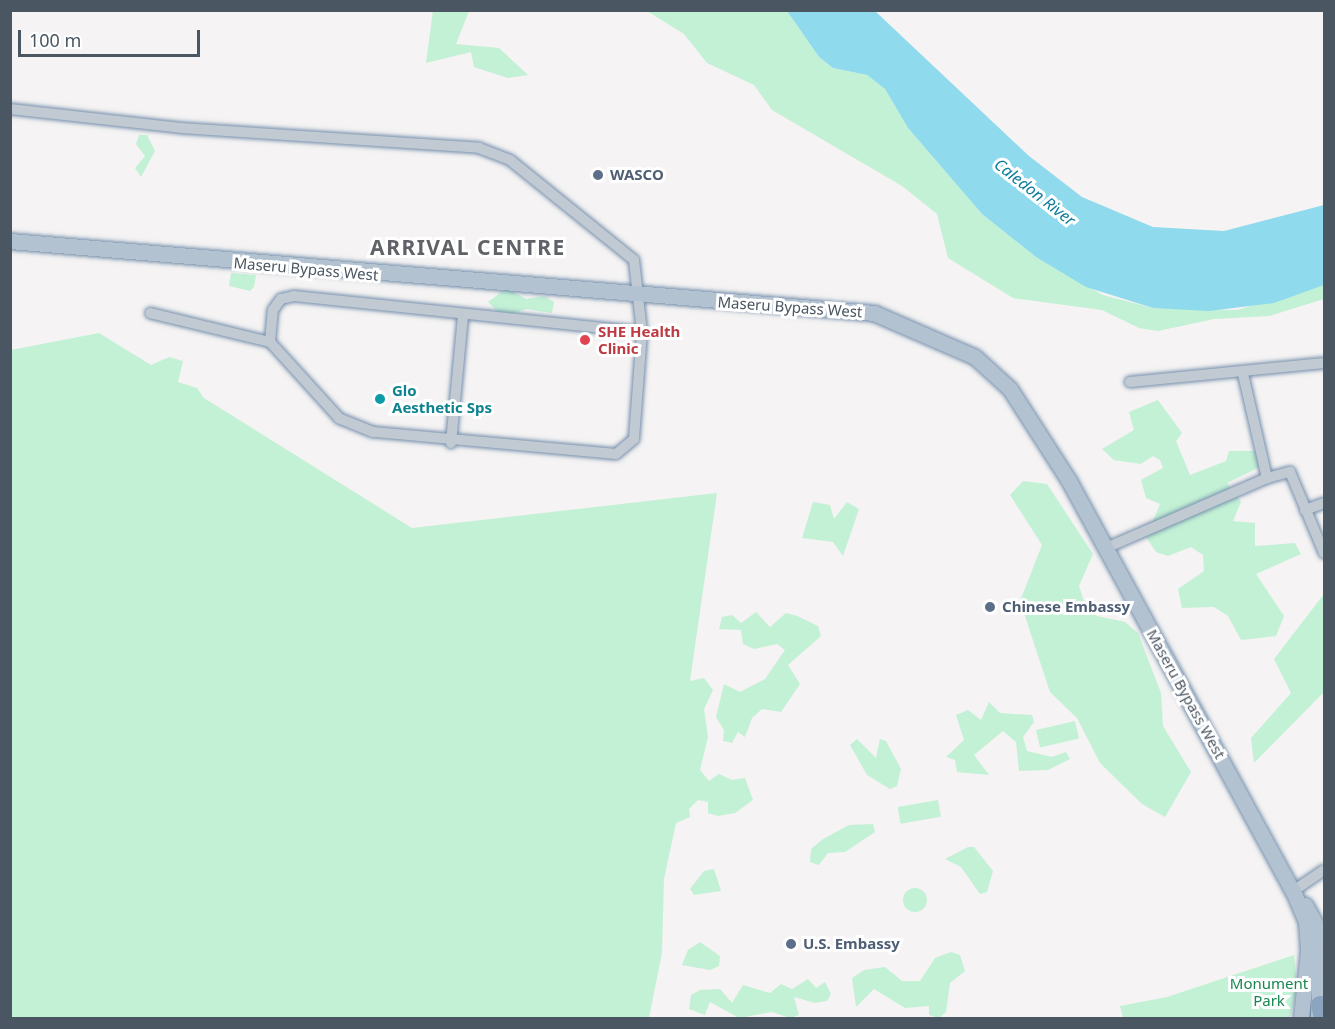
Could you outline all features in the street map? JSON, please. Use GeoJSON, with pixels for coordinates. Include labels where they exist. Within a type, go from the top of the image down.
{"type":"FeatureCollection","features":[{"type":"Feature","properties":{"kind":"main road","name":"Maseru Bypass West"},"geometry":{"type":"LineString","coordinates":[[10,241],[640,297],[874,313],[945,341],[975,357],[1010,389],[1106,548],[1293,891],[1306,921],[1308,951],[1301,1018]]}},
{"type":"Feature","properties":{"kind":"main road","name":"Maseru Bypass West"},"geometry":{"type":"LineString","coordinates":[[1293,891],[1315,918],[1324,961],[1320,1014]]}},
{"type":"Feature","properties":{"kind":"street"},"geometry":{"type":"LineString","coordinates":[[10,109],[181,128],[479,148],[510,160],[634,260],[640,297],[642,332],[634,439],[626,451],[451,442],[373,432],[339,417],[270,342],[150,313]]}},
{"type":"Feature","properties":{"kind":"street"},"geometry":{"type":"LineString","coordinates":[[270,342],[273,310],[281,299],[294,296],[642,332]]}},
{"type":"Feature","properties":{"kind":"street"},"geometry":{"type":"LineString","coordinates":[[451,442],[463,315]]}},
{"type":"Feature","properties":{"kind":"street"},"geometry":{"type":"LineString","coordinates":[[1130,382],[1243,374],[1324,363]]}},
{"type":"Feature","properties":{"kind":"street"},"geometry":{"type":"LineString","coordinates":[[1243,374],[1267,478]]}},
{"type":"Feature","properties":{"kind":"street"},"geometry":{"type":"LineString","coordinates":[[1106,548],[1267,478],[1290,472],[1324,553]]}},
{"type":"Feature","properties":{"kind":"street"},"geometry":{"type":"LineString","coordinates":[[1305,510],[1324,503]]}},
{"type":"Feature","properties":{"kind":"street"},"geometry":{"type":"LineString","coordinates":[[1293,891],[1324,870]]}},
{"type":"Feature","properties":{"kind":"green space"},"geometry":{"type":"Polygon","coordinates":[[[433,10],[469,11],[456,44],[499,48],[528,75],[508,78],[474,67],[471,52],[426,63],[433,10]]]}},
{"type":"Feature","properties":{"kind":"green space"},"geometry":{"type":"Polygon","coordinates":[[[647,11],[787,11],[819,57],[833,68],[867,75],[885,89],[908,128],[982,214],[1036,257],[1103,295],[1153,308],[1237,310],[1324,285],[1324,299],[1269,316],[1214,319],[1158,331],[1139,328],[1102,310],[1013,298],[948,258],[937,214],[902,186],[772,110],[754,85],[707,63],[684,34],[647,11]]]}},
{"type":"Feature","properties":{"kind":"green space"},"geometry":{"type":"Polygon","coordinates":[[[139,135],[147,135],[155,151],[141,177],[135,168],[145,156],[136,144],[139,135]]]}},
{"type":"Feature","properties":{"kind":"green space"},"geometry":{"type":"Polygon","coordinates":[[[231,273],[256,275],[254,287],[250,291],[229,286],[231,273]]]}},
{"type":"Feature","properties":{"kind":"green space"},"geometry":{"type":"Polygon","coordinates":[[[507,288],[526,299],[544,296],[554,302],[552,313],[526,309],[503,317],[488,302],[507,288]]]}},
{"type":"Feature","properties":{"kind":"green space"},"geometry":{"type":"Polygon","coordinates":[[[99,333],[151,365],[169,357],[183,361],[178,382],[197,388],[204,398],[412,528],[717,493],[690,681],[704,678],[713,690],[704,709],[708,737],[700,770],[709,781],[719,774],[732,780],[745,778],[753,800],[735,813],[718,816],[708,813],[708,802],[698,800],[689,809],[690,817],[676,823],[664,879],[662,953],[649,1018],[11,1018],[11,350],[99,333]]]}},
{"type":"Feature","properties":{"kind":"green space"},"geometry":{"type":"Polygon","coordinates":[[[1158,400],[1182,433],[1176,441],[1190,475],[1226,461],[1229,451],[1260,451],[1266,464],[1227,483],[1241,502],[1233,521],[1255,523],[1255,546],[1295,543],[1301,554],[1256,574],[1284,616],[1276,636],[1241,640],[1228,616],[1214,607],[1182,608],[1178,589],[1204,571],[1203,555],[1191,547],[1168,556],[1156,552],[1146,537],[1160,504],[1146,498],[1141,480],[1163,468],[1160,460],[1153,456],[1141,464],[1114,460],[1102,449],[1134,430],[1129,412],[1158,400]]]}},
{"type":"Feature","properties":{"kind":"green space"},"geometry":{"type":"Polygon","coordinates":[[[1023,481],[1047,484],[1093,554],[1079,586],[1085,604],[1097,616],[1125,622],[1138,633],[1161,693],[1163,726],[1191,772],[1165,817],[1142,804],[1100,763],[1077,718],[1050,692],[1020,601],[1042,545],[1010,495],[1023,481]]]}},
{"type":"Feature","properties":{"kind":"green space"},"geometry":{"type":"Polygon","coordinates":[[[813,502],[830,505],[834,519],[847,502],[859,509],[843,556],[833,542],[802,538],[813,502]]]}},
{"type":"Feature","properties":{"kind":"green space"},"geometry":{"type":"Polygon","coordinates":[[[1324,594],[1324,692],[1254,763],[1251,738],[1291,693],[1274,659],[1324,594]]]}},
{"type":"Feature","properties":{"kind":"green space"},"geometry":{"type":"Polygon","coordinates":[[[756,612],[770,627],[786,613],[797,616],[818,626],[821,636],[788,665],[800,684],[781,712],[762,709],[752,718],[745,737],[738,732],[732,743],[723,741],[724,730],[716,717],[724,684],[740,692],[765,679],[785,650],[777,644],[754,649],[743,644],[741,630],[719,629],[722,617],[732,615],[741,623],[756,612]]]}},
{"type":"Feature","properties":{"kind":"green space"},"geometry":{"type":"Polygon","coordinates":[[[989,702],[1000,713],[1032,715],[1034,722],[1023,737],[1027,751],[1052,757],[1066,752],[1070,759],[1048,770],[1019,771],[1016,742],[1003,731],[974,755],[989,775],[957,772],[955,760],[946,757],[964,740],[956,715],[968,710],[981,720],[989,702]]]}},
{"type":"Feature","properties":{"kind":"green space"},"geometry":{"type":"Polygon","coordinates":[[[1075,721],[1079,739],[1040,748],[1036,730],[1075,721]]]}},
{"type":"Feature","properties":{"kind":"green space"},"geometry":{"type":"Polygon","coordinates":[[[857,739],[876,758],[880,739],[886,741],[901,769],[897,786],[890,789],[867,775],[850,745],[857,739]]]}},
{"type":"Feature","properties":{"kind":"green space"},"geometry":{"type":"Polygon","coordinates":[[[938,800],[941,817],[901,824],[898,807],[938,800]]]}},
{"type":"Feature","properties":{"kind":"green space"},"geometry":{"type":"Polygon","coordinates":[[[873,824],[875,832],[845,852],[828,853],[819,865],[810,862],[811,849],[823,839],[849,825],[873,824]]]}},
{"type":"Feature","properties":{"kind":"green space"},"geometry":{"type":"Polygon","coordinates":[[[968,847],[974,847],[993,871],[987,892],[980,894],[961,867],[945,859],[968,847]]]}},
{"type":"Feature","properties":{"kind":"green space"},"geometry":{"type":"Polygon","coordinates":[[[714,869],[721,891],[694,895],[690,889],[704,871],[714,869]]]}},
{"type":"Feature","properties":{"kind":"green space"},"geometry":{"type":"Polygon","coordinates":[[[915,888],[920,889],[926,895],[926,905],[920,911],[915,912],[910,911],[904,905],[903,900],[904,895],[910,889],[915,888]]]}},
{"type":"Feature","properties":{"kind":"green space"},"geometry":{"type":"Polygon","coordinates":[[[700,942],[720,956],[719,966],[710,970],[682,965],[688,950],[700,942]]]}},
{"type":"Feature","properties":{"kind":"green space"},"geometry":{"type":"Polygon","coordinates":[[[951,952],[960,955],[965,971],[950,983],[946,1012],[939,1018],[929,1015],[929,1006],[905,1008],[874,989],[856,1007],[852,978],[864,970],[885,967],[902,981],[920,981],[935,958],[951,952]]]}},
{"type":"Feature","properties":{"kind":"green space","name":"Monument Park"},"geometry":{"type":"Polygon","coordinates":[[[1294,955],[1297,988],[1290,1018],[1123,1018],[1120,1006],[1167,997],[1294,955]]]}},
{"type":"Feature","properties":{"kind":"green space"},"geometry":{"type":"Polygon","coordinates":[[[808,979],[816,988],[825,982],[831,994],[827,1001],[815,1003],[794,997],[799,1015],[790,1018],[772,1012],[739,1018],[710,1002],[705,1015],[689,1009],[691,995],[700,990],[720,989],[732,1003],[743,985],[770,993],[781,984],[792,989],[808,979]]]}},
{"type":"Feature","properties":{"kind":"water","name":"Caledon River"},"geometry":{"type":"Polygon","coordinates":[[[787,11],[875,11],[1029,156],[1082,197],[1153,227],[1224,231],[1324,205],[1324,285],[1274,303],[1209,311],[1153,308],[1086,287],[1036,257],[982,214],[908,128],[885,89],[867,75],[833,68],[819,57],[787,11]]]}},
{"type":"Feature","properties":{"kind":"place","name":"WASCO"},"geometry":{"type":"Point","coordinates":[598,175]}},
{"type":"Feature","properties":{"kind":"place","name":"SHE Health Clinic"},"geometry":{"type":"Point","coordinates":[585,340]}},
{"type":"Feature","properties":{"kind":"place","name":"Glo Aesthetic Sps"},"geometry":{"type":"Point","coordinates":[380,399]}},
{"type":"Feature","properties":{"kind":"place","name":"Chinese Embassy"},"geometry":{"type":"Point","coordinates":[990,607]}},
{"type":"Feature","properties":{"kind":"place","name":"U.S. Embassy"},"geometry":{"type":"Point","coordinates":[791,944]}},
{"type":"Feature","properties":{"kind":"district","name":"ARRIVAL CENTRE"},"geometry":{"type":"Point","coordinates":[468,247]}}]}
